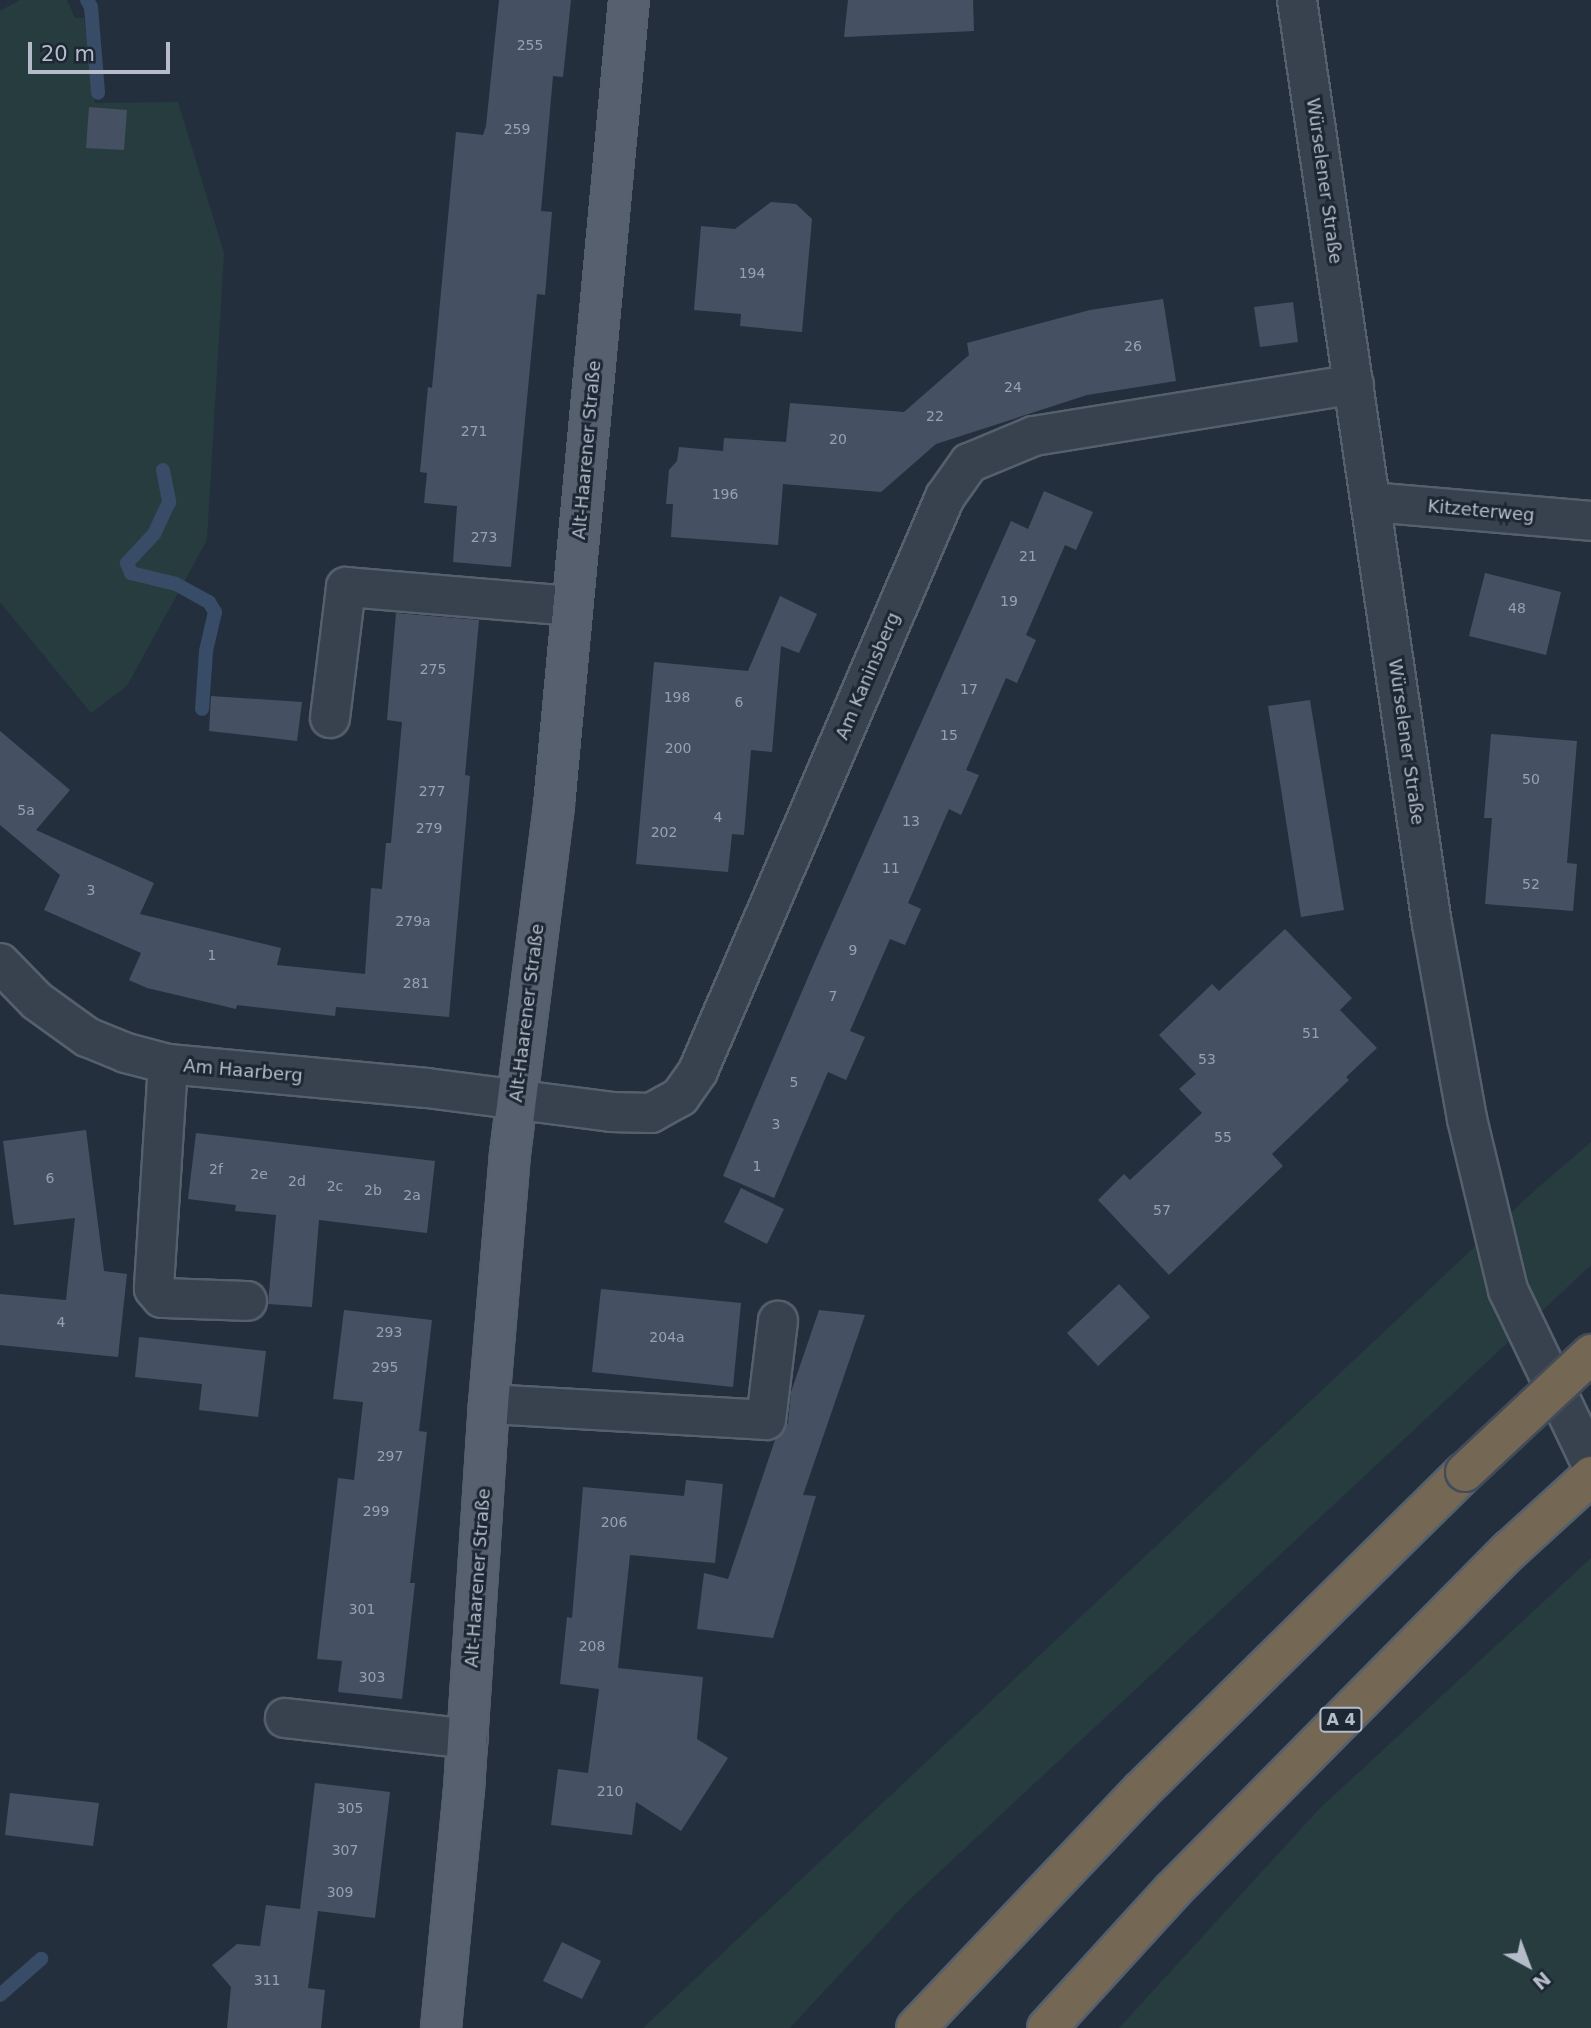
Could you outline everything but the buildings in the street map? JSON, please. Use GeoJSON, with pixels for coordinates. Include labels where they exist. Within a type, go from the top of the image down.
{"type":"FeatureCollection","features":[{"type":"Feature","properties":{"kind":"highway"},"geometry":{"type":"LineString","coordinates":[[916,2028],[1141,1791],[1465,1472],[1591,1354]]}},
{"type":"Feature","properties":{"kind":"highway","name":"A 4"},"geometry":{"type":"LineString","coordinates":[[1046,2028],[1173,1890],[1510,1550],[1591,1476]]}},
{"type":"Feature","properties":{"kind":"main road","name":"Alt-Haarener Straße"},"geometry":{"type":"LineString","coordinates":[[441,2028],[468,1739],[489,1404],[516,1099],[554,804],[629,0]]}},
{"type":"Feature","properties":{"kind":"street","name":"Würselener Straße"},"geometry":{"type":"LineString","coordinates":[[1297,0],[1432,924],[1467,1119],[1508,1290],[1591,1463]]}},
{"type":"Feature","properties":{"kind":"street","name":"Am Kaninsberg"},"geometry":{"type":"LineString","coordinates":[[516,1099],[611,1112],[651,1113],[680,1097],[698,1071],[945,498],[969,463],[1034,436],[1354,384]]}},
{"type":"Feature","properties":{"kind":"street","name":"Kitzeterweg"},"geometry":{"type":"LineString","coordinates":[[1371,502],[1591,521]]}},
{"type":"Feature","properties":{"kind":"street"},"geometry":{"type":"LineString","coordinates":[[330,718],[346,587],[572,606]]}},
{"type":"Feature","properties":{"kind":"street","name":"Am Haarberg"},"geometry":{"type":"LineString","coordinates":[[0,963],[37,1002],[87,1037],[126,1053],[168,1064],[516,1099]]}},
{"type":"Feature","properties":{"kind":"street"},"geometry":{"type":"LineString","coordinates":[[168,1064],[153,1289],[162,1298],[247,1301]]}},
{"type":"Feature","properties":{"kind":"street"},"geometry":{"type":"LineString","coordinates":[[489,1404],[766,1420],[778,1321]]}},
{"type":"Feature","properties":{"kind":"street"},"geometry":{"type":"LineString","coordinates":[[285,1718],[468,1739]]}},
{"type":"Feature","properties":{"kind":"green space"},"geometry":{"type":"Polygon","coordinates":[[[20,0],[67,0],[75,18],[84,18],[95,103],[178,102],[224,253],[207,540],[127,686],[91,713],[0,602],[0,11],[20,0]]]}},
{"type":"Feature","properties":{"kind":"green space"},"geometry":{"type":"Polygon","coordinates":[[[1591,1142],[1591,1265],[905,1904],[790,2028],[643,2028],[1534,1191],[1591,1142]]]}},
{"type":"Feature","properties":{"kind":"green space"},"geometry":{"type":"Polygon","coordinates":[[[1591,1558],[1591,2028],[1119,2028],[1319,1809],[1591,1558]]]}},
{"type":"Feature","properties":{"kind":"waterway"},"geometry":{"type":"LineString","coordinates":[[87,0],[91,7],[98,93]]}},
{"type":"Feature","properties":{"kind":"waterway"},"geometry":{"type":"LineString","coordinates":[[163,470],[169,502],[154,534],[127,563],[131,573],[176,584],[209,602],[215,612],[206,651],[202,709]]}},
{"type":"Feature","properties":{"kind":"waterway"},"geometry":{"type":"LineString","coordinates":[[0,1995],[41,1959]]}}]}
